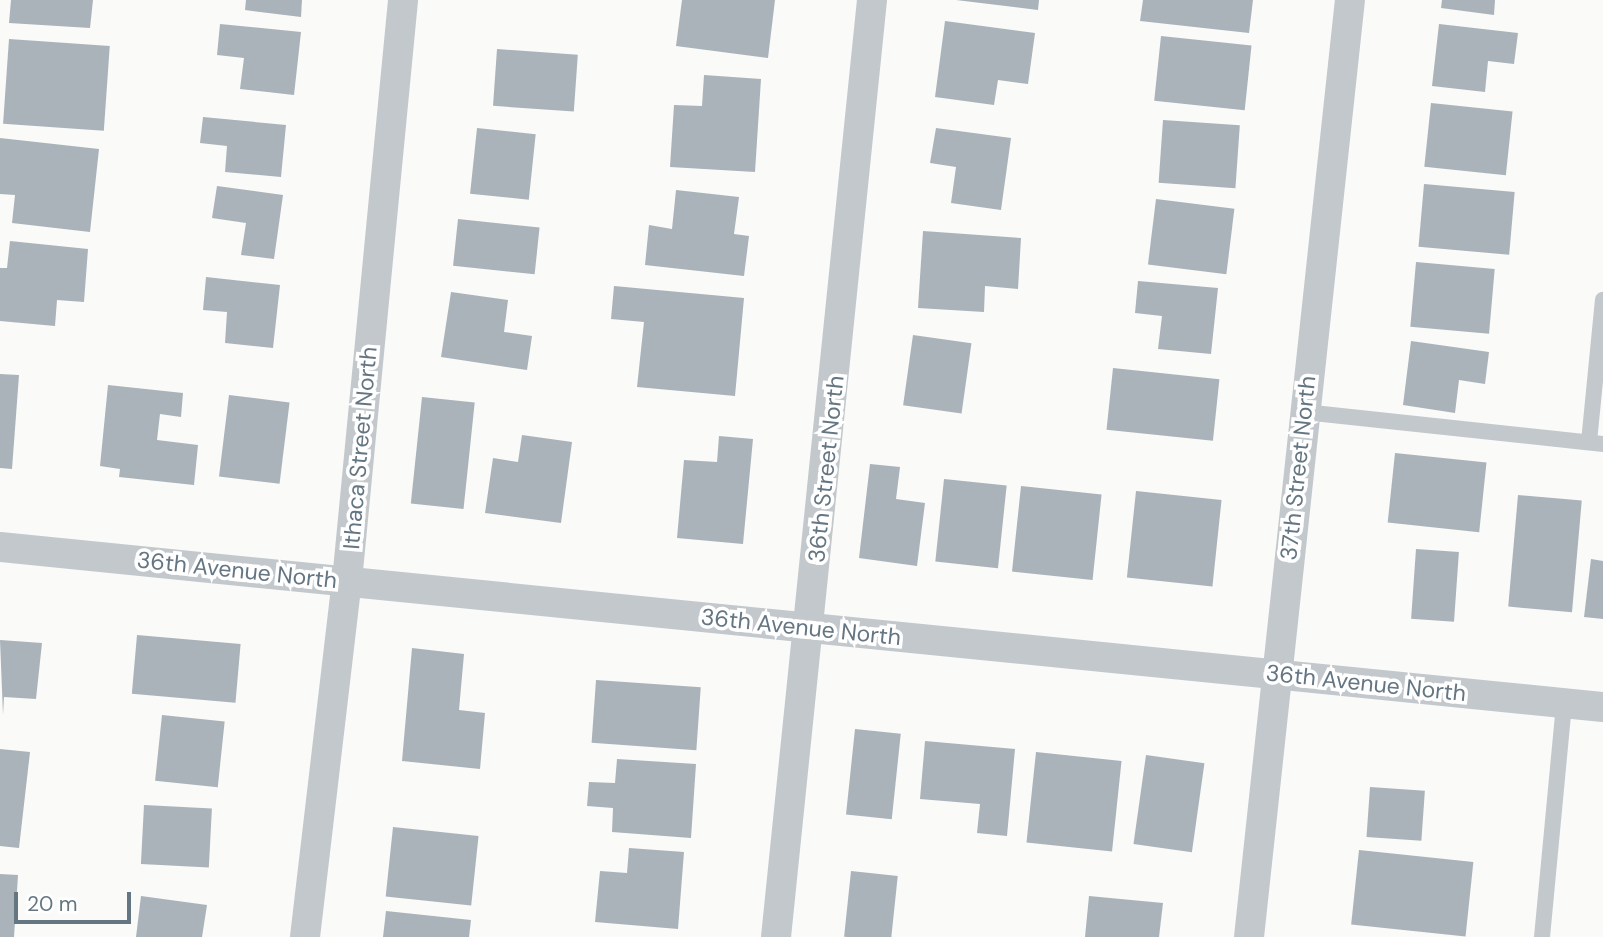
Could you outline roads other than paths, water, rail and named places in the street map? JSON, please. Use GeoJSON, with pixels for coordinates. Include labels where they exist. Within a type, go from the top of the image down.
{"type":"FeatureCollection","features":[{"type":"Feature","properties":{"kind":"street","name":"Ithaca Street North"},"geometry":{"type":"LineString","coordinates":[[304,937],[347,581],[402,0]]}},
{"type":"Feature","properties":{"kind":"street","name":"36th Street North"},"geometry":{"type":"LineString","coordinates":[[776,937],[873,0]]}},
{"type":"Feature","properties":{"kind":"street","name":"37th Street North"},"geometry":{"type":"LineString","coordinates":[[1250,937],[1275,674],[1350,0]]}},
{"type":"Feature","properties":{"kind":"street","name":"36th Avenue North"},"geometry":{"type":"LineString","coordinates":[[0,547],[1603,707]]}},
{"type":"Feature","properties":{"kind":"lane"},"geometry":{"type":"LineString","coordinates":[[1304,412],[1596,443],[1603,300]]}},
{"type":"Feature","properties":{"kind":"lane"},"geometry":{"type":"LineString","coordinates":[[1542,937],[1564,703]]}}]}
